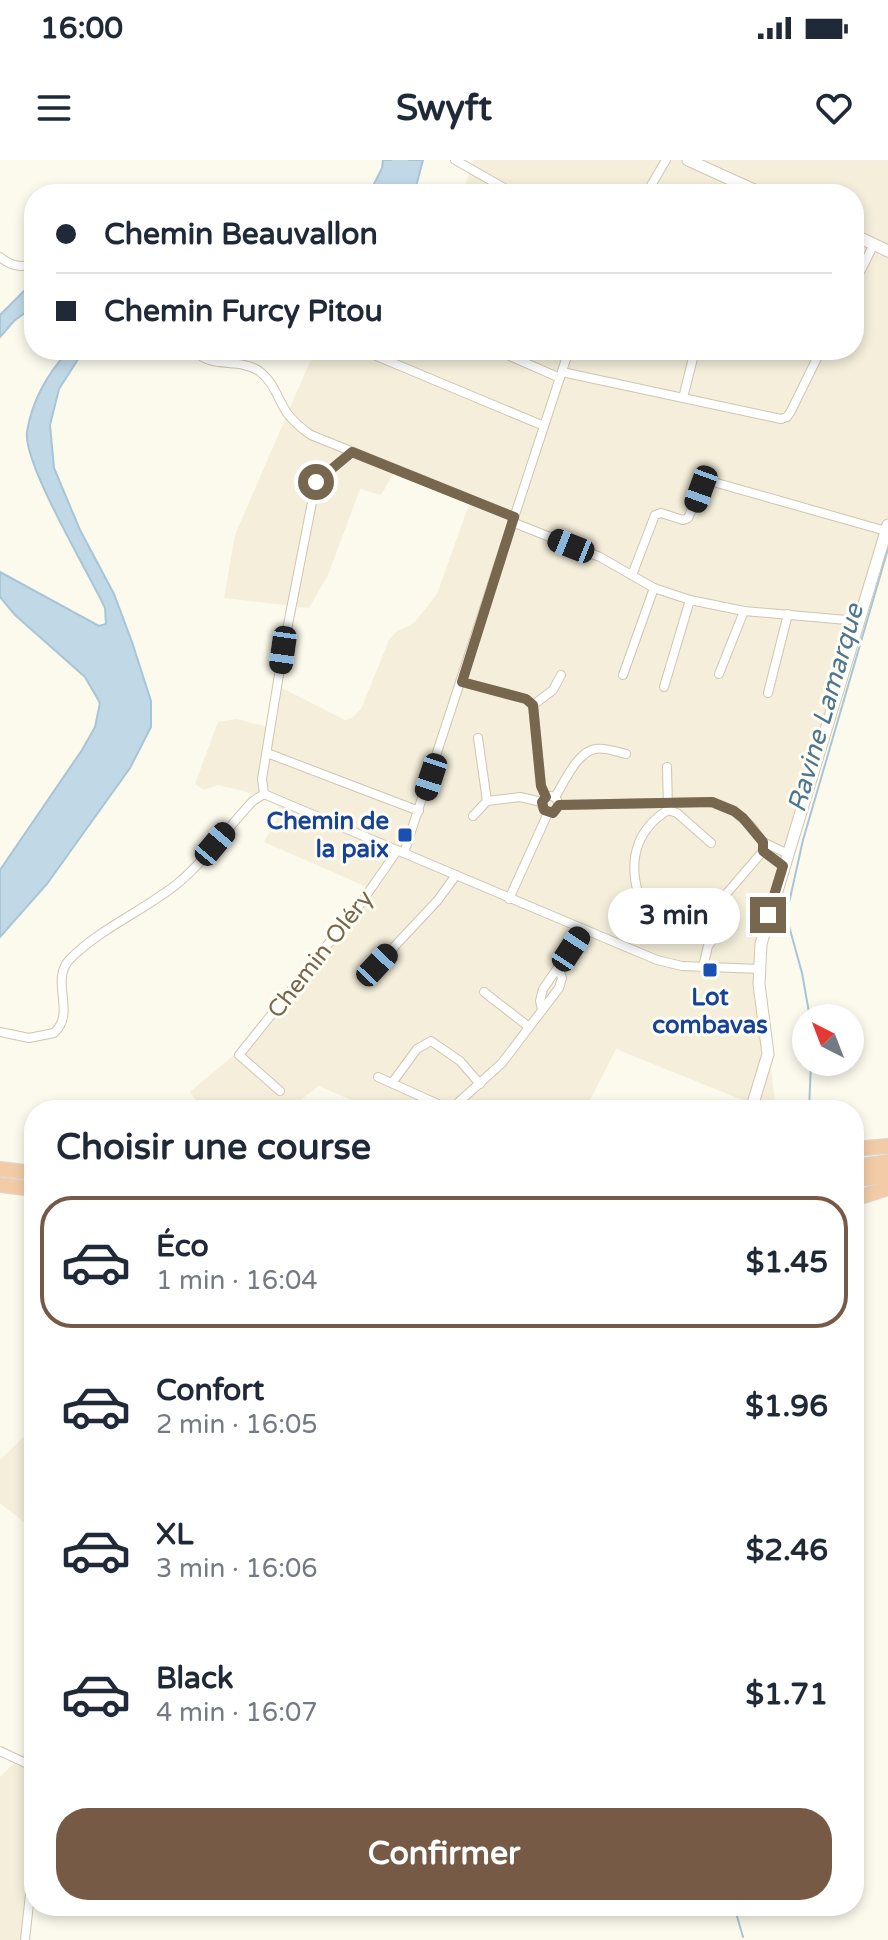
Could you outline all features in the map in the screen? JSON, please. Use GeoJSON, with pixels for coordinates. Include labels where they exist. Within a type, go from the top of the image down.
{"type":"FeatureCollection","features":[{"type":"Feature","properties":{"kind":"highway"},"geometry":{"type":"LineString","coordinates":[[864,1148],[888,1146]]}},
{"type":"Feature","properties":{"kind":"highway"},"geometry":{"type":"LineString","coordinates":[[864,1166],[888,1162]]}},
{"type":"Feature","properties":{"kind":"highway"},"geometry":{"type":"LineString","coordinates":[[0,1169],[24,1172]]}},
{"type":"Feature","properties":{"kind":"highway"},"geometry":{"type":"LineString","coordinates":[[864,1179],[888,1175]]}},
{"type":"Feature","properties":{"kind":"highway"},"geometry":{"type":"LineString","coordinates":[[0,1185],[24,1188]]}},
{"type":"Feature","properties":{"kind":"highway"},"geometry":{"type":"LineString","coordinates":[[864,1196],[888,1188]]}},
{"type":"Feature","properties":{"kind":"street"},"geometry":{"type":"LineString","coordinates":[[455,160],[497,184]]}},
{"type":"Feature","properties":{"kind":"street"},"geometry":{"type":"LineString","coordinates":[[652,184],[666,160]]}},
{"type":"Feature","properties":{"kind":"street"},"geometry":{"type":"LineString","coordinates":[[688,160],[741,184]]}},
{"type":"Feature","properties":{"kind":"street"},"geometry":{"type":"LineString","coordinates":[[864,240],[888,251]]}},
{"type":"Feature","properties":{"kind":"street"},"geometry":{"type":"LineString","coordinates":[[864,264],[874,244]]}},
{"type":"Feature","properties":{"kind":"street"},"geometry":{"type":"LineString","coordinates":[[0,257],[8,263],[24,266]]}},
{"type":"Feature","properties":{"kind":"street"},"geometry":{"type":"LineString","coordinates":[[206,360],[232,361],[257,370],[267,378],[288,414],[311,435],[600,557],[654,588],[690,600],[744,611],[858,621]]}},
{"type":"Feature","properties":{"kind":"street"},"geometry":{"type":"LineString","coordinates":[[386,360],[544,426]]}},
{"type":"Feature","properties":{"kind":"street"},"geometry":{"type":"LineString","coordinates":[[522,360],[561,375],[781,419],[787,417],[816,360]]}},
{"type":"Feature","properties":{"kind":"street"},"geometry":{"type":"LineString","coordinates":[[401,852],[419,811],[566,360]]}},
{"type":"Feature","properties":{"kind":"street"},"geometry":{"type":"LineString","coordinates":[[683,398],[692,360]]}},
{"type":"Feature","properties":{"kind":"street"},"geometry":{"type":"LineString","coordinates":[[264,794],[262,779],[286,635],[316,482],[352,452]]}},
{"type":"Feature","properties":{"kind":"street"},"geometry":{"type":"LineString","coordinates":[[632,575],[655,515],[661,513],[683,520],[688,518],[701,489],[710,481],[887,528],[786,853],[761,944],[760,969],[768,1054],[754,1100]]}},
{"type":"Feature","properties":{"kind":"street"},"geometry":{"type":"LineString","coordinates":[[623,675],[654,588]]}},
{"type":"Feature","properties":{"kind":"street"},"geometry":{"type":"LineString","coordinates":[[664,687],[690,600]]}},
{"type":"Feature","properties":{"kind":"street"},"geometry":{"type":"LineString","coordinates":[[719,674],[744,611]]}},
{"type":"Feature","properties":{"kind":"street"},"geometry":{"type":"LineString","coordinates":[[768,693],[788,614]]}},
{"type":"Feature","properties":{"kind":"street"},"geometry":{"type":"LineString","coordinates":[[533,705],[553,690],[561,675]]}},
{"type":"Feature","properties":{"kind":"street"},"geometry":{"type":"LineString","coordinates":[[462,682],[526,699],[533,705],[541,786],[550,800],[553,813],[548,813]]}},
{"type":"Feature","properties":{"kind":"street"},"geometry":{"type":"LineString","coordinates":[[478,738],[487,801]]}},
{"type":"Feature","properties":{"kind":"street"},"geometry":{"type":"LineString","coordinates":[[548,813],[544,810],[581,757],[597,748],[626,754]]}},
{"type":"Feature","properties":{"kind":"street"},"geometry":{"type":"LineString","coordinates":[[267,753],[419,811]]}},
{"type":"Feature","properties":{"kind":"street"},"geometry":{"type":"LineString","coordinates":[[640,899],[633,878],[633,858],[645,832],[668,806],[667,767]]}},
{"type":"Feature","properties":{"kind":"street"},"geometry":{"type":"LineString","coordinates":[[264,794],[657,960],[682,966],[760,969]]}},
{"type":"Feature","properties":{"kind":"street"},"geometry":{"type":"LineString","coordinates":[[0,1032],[29,1038],[54,1033],[65,1015],[61,981],[62,970],[69,960],[119,921],[177,884],[253,801],[264,794]]}},
{"type":"Feature","properties":{"kind":"street"},"geometry":{"type":"LineString","coordinates":[[473,816],[487,801],[520,797],[668,806],[702,800],[720,804],[743,818],[763,847],[783,866]]}},
{"type":"Feature","properties":{"kind":"street"},"geometry":{"type":"LineString","coordinates":[[668,806],[711,843]]}},
{"type":"Feature","properties":{"kind":"street"},"geometry":{"type":"LineString","coordinates":[[509,899],[548,813]]}},
{"type":"Feature","properties":{"kind":"street"},"geometry":{"type":"LineString","coordinates":[[763,847],[786,853]]}},
{"type":"Feature","properties":{"kind":"street"},"geometry":{"type":"LineString","coordinates":[[703,967],[708,946],[721,929],[718,910],[721,900],[763,847]]}},
{"type":"Feature","properties":{"kind":"street","name":"Chemin Oléry"},"geometry":{"type":"LineString","coordinates":[[280,1091],[239,1055],[401,852]]}},
{"type":"Feature","properties":{"kind":"street"},"geometry":{"type":"LineString","coordinates":[[377,965],[438,900],[456,875]]}},
{"type":"Feature","properties":{"kind":"street"},"geometry":{"type":"LineString","coordinates":[[462,1100],[502,1063],[542,1010],[540,1001],[543,989],[584,930]]}},
{"type":"Feature","properties":{"kind":"street"},"geometry":{"type":"LineString","coordinates":[[484,992],[529,1027]]}},
{"type":"Feature","properties":{"kind":"street"},"geometry":{"type":"LineString","coordinates":[[392,1083],[417,1049],[431,1041],[460,1061],[480,1084]]}},
{"type":"Feature","properties":{"kind":"street"},"geometry":{"type":"LineString","coordinates":[[378,1077],[429,1100]]}},
{"type":"Feature","properties":{"kind":"street"},"geometry":{"type":"LineString","coordinates":[[0,1751],[24,1762]]}},
{"type":"Feature","properties":{"kind":"street"},"geometry":{"type":"LineString","coordinates":[[25,1940],[28,1916]]}},
{"type":"Feature","properties":{"kind":"shaded area"},"geometry":{"type":"Polygon","coordinates":[[[474,160],[888,160],[888,536],[759,969],[775,1100],[742,1100],[616,1049],[590,1100],[351,1100],[319,1086],[300,1100],[196,1100],[190,1092],[235,1054],[367,887],[264,842],[277,819],[279,806],[247,792],[218,785],[204,790],[195,784],[218,722],[236,719],[272,728],[278,686],[345,720],[352,718],[361,709],[389,640],[396,632],[414,623],[437,594],[471,499],[396,469],[381,495],[360,489],[328,575],[309,608],[224,598],[235,535],[311,360],[864,360],[864,184],[466,184],[474,160]]]}},
{"type":"Feature","properties":{"kind":"shaded area"},"geometry":{"type":"Polygon","coordinates":[[[24,1437],[24,1522],[0,1503],[0,1460],[24,1437]]]}},
{"type":"Feature","properties":{"kind":"shaded area"},"geometry":{"type":"Polygon","coordinates":[[[24,1753],[26,1916],[21,1940],[0,1940],[0,1777],[24,1753]]]}},
{"type":"Feature","properties":{"kind":"water"},"geometry":{"type":"Polygon","coordinates":[[[383,160],[423,160],[417,184],[389,184],[385,181],[374,184],[383,160]]]}},
{"type":"Feature","properties":{"kind":"water"},"geometry":{"type":"Polygon","coordinates":[[[24,291],[24,314],[0,337],[0,315],[24,291]]]}},
{"type":"Feature","properties":{"kind":"water"},"geometry":{"type":"Polygon","coordinates":[[[61,360],[78,360],[59,389],[50,425],[54,468],[80,530],[114,594],[132,642],[151,701],[151,727],[130,768],[47,884],[0,937],[0,870],[82,750],[95,727],[100,703],[85,677],[15,615],[0,597],[0,572],[99,626],[106,624],[105,608],[58,519],[29,447],[29,420],[61,360]]]}},
{"type":"Feature","properties":{"kind":"waterway"},"geometry":{"type":"LineString","coordinates":[[383,184],[401,160]]}},
{"type":"Feature","properties":{"kind":"waterway","name":"Ravine Lamarque"},"geometry":{"type":"LineString","coordinates":[[808,1004],[789,926],[789,903],[803,840],[888,549]]}},
{"type":"Feature","properties":{"kind":"waterway","name":"Ravine Lamarque"},"geometry":{"type":"LineString","coordinates":[[809,1100],[810,1076]]}},
{"type":"Feature","properties":{"kind":"waterway","name":"Ravine Lamarque"},"geometry":{"type":"LineString","coordinates":[[737,1916],[743,1937]]}},
{"type":"Feature","properties":{"kind":"place","name":"Chemin de la paix"},"geometry":{"type":"Point","coordinates":[405,835]}},
{"type":"Feature","properties":{"kind":"place","name":"Lot combavas"},"geometry":{"type":"Point","coordinates":[710,970]}},
{"type":"Feature","properties":{"kind":"route"},"geometry":{"type":"LineString","coordinates":[[316,482],[352,452],[514,517],[462,682],[526,699],[533,705],[541,786],[546,797],[542,806],[548,813],[553,813],[559,805],[702,800],[734,811],[763,842],[763,851],[783,866],[768,915]]}}]}
